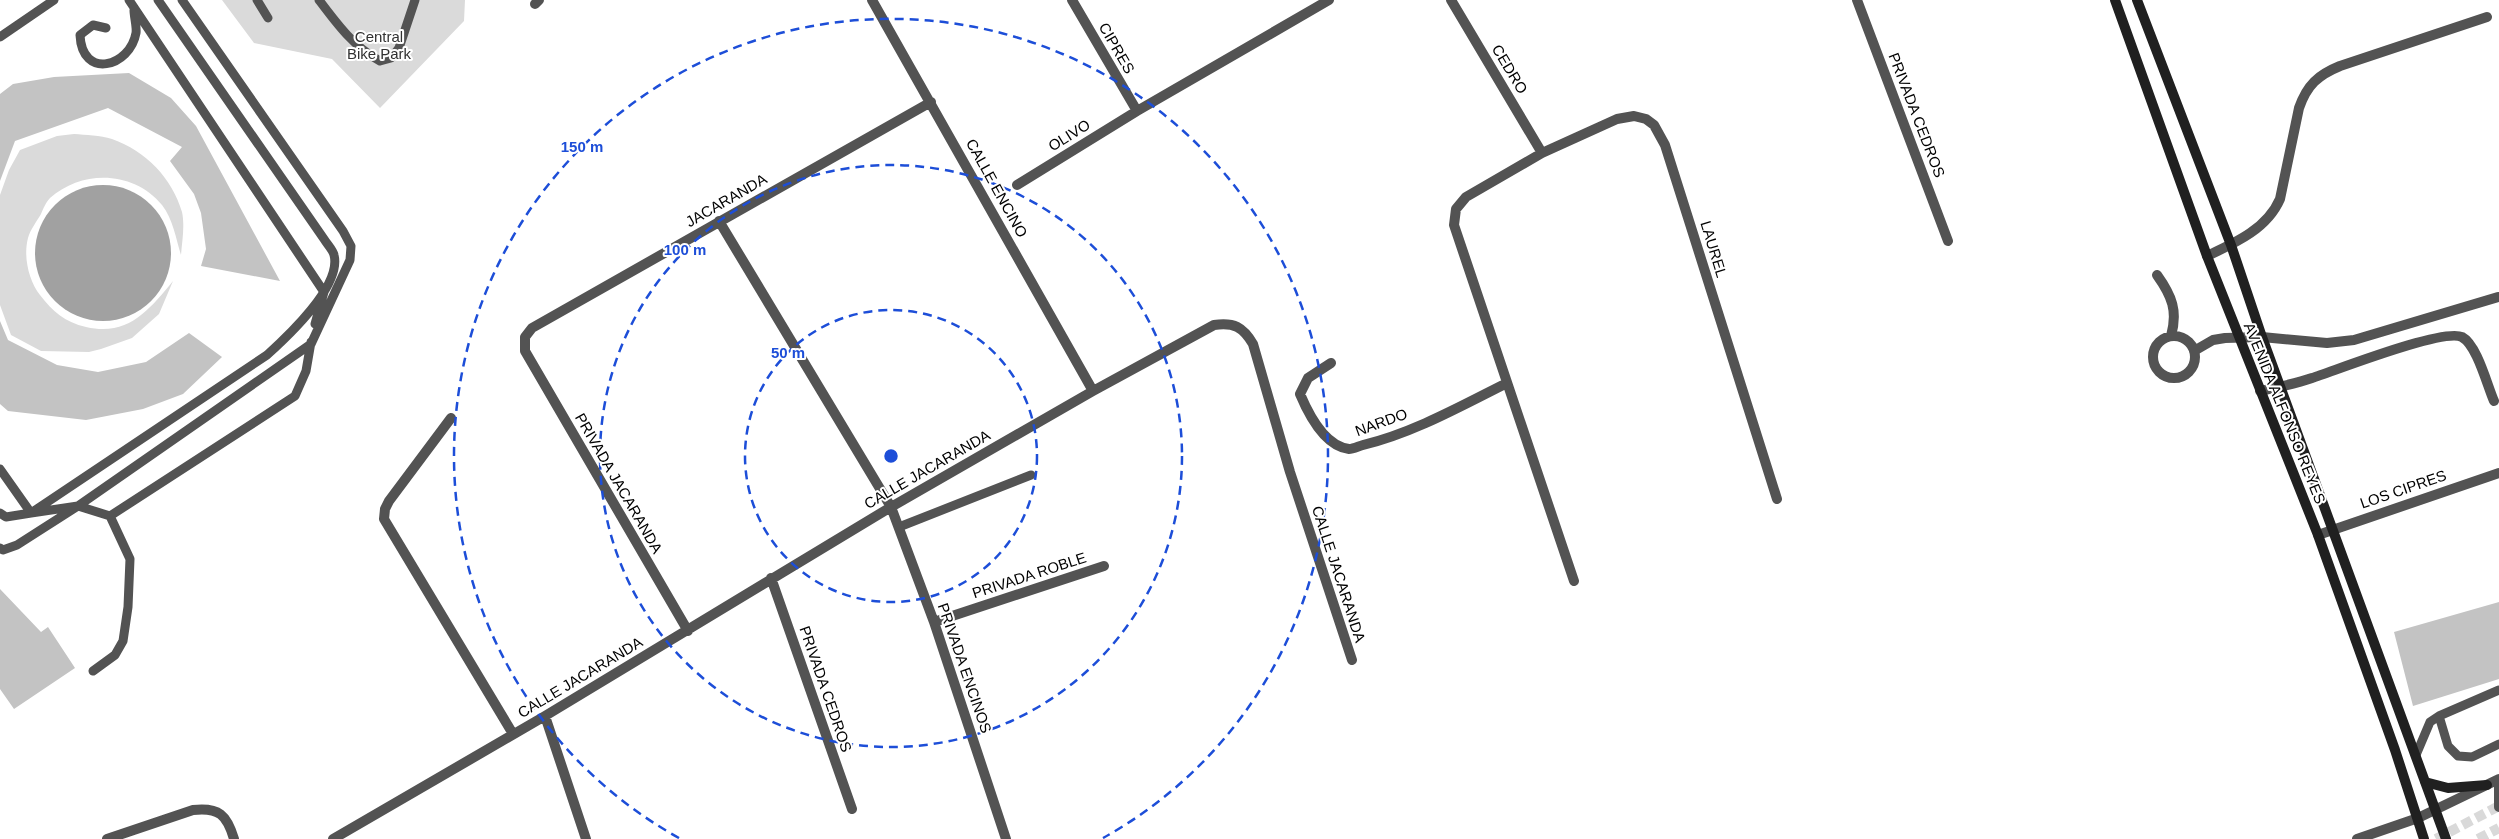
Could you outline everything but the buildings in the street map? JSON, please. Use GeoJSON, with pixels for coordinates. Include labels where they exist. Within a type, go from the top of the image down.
{"type":"FeatureCollection","features":[{"type":"Feature","properties":{"kind":"main road","name":"AVENIDA ALFONSO REYES"},"geometry":{"type":"LineString","coordinates":[[2116,0],[2207,256],[2318,535],[2395,750],[2424,839]]}},
{"type":"Feature","properties":{"kind":"main road","name":"AVENIDA ALFONSO REYES"},"geometry":{"type":"LineString","coordinates":[[2137,0],[2231,245],[2280,387],[2446,839]]}},
{"type":"Feature","properties":{"kind":"main road"},"geometry":{"type":"LineString","coordinates":[[2425,782],[2448,788],[2487,785]]}},
{"type":"Feature","properties":{"kind":"street","name":"CALLE ENCINO"},"geometry":{"type":"LineString","coordinates":[[872,0],[1093,391]]}},
{"type":"Feature","properties":{"kind":"street","name":"CIPRES"},"geometry":{"type":"LineString","coordinates":[[1072,0],[1136,111]]}},
{"type":"Feature","properties":{"kind":"street","name":"OLIVO"},"geometry":{"type":"LineString","coordinates":[[1017,185],[1136,111],[1329,0]]}},
{"type":"Feature","properties":{"kind":"street","name":"CEDRO"},"geometry":{"type":"LineString","coordinates":[[1451,0],[1542,153]]}},
{"type":"Feature","properties":{"kind":"street","name":"PRIVADA CEDROS"},"geometry":{"type":"LineString","coordinates":[[1857,0],[1948,241]]}},
{"type":"Feature","properties":{"kind":"street"},"geometry":{"type":"LineString","coordinates":[[2207,256],[2231,245],[2264,222],[2276,208],[2280,199],[2303,96],[2315,80],[2324,73],[2340,66],[2487,17]]}},
{"type":"Feature","properties":{"kind":"street","name":"JACARANDA"},"geometry":{"type":"LineString","coordinates":[[525,351],[525,337],[532,328],[931,102]]}},
{"type":"Feature","properties":{"kind":"street","name":"LAUREL"},"geometry":{"type":"LineString","coordinates":[[1506,383],[1454,225],[1456,209],[1466,198],[1542,153],[1616,119],[1634,116],[1646,119],[1654,125],[1665,145],[1777,499]]}},
{"type":"Feature","properties":{"kind":"street"},"geometry":{"type":"LineString","coordinates":[[719,221],[892,507]]}},
{"type":"Feature","properties":{"kind":"street"},"geometry":{"type":"LineString","coordinates":[[2157,275],[2173,300],[2175,317],[2171,336]]}},
{"type":"Feature","properties":{"kind":"street"},"geometry":{"type":"LineString","coordinates":[[2194,351],[2213,340],[2239,338],[2262,337],[2327,343],[2354,340],[2498,297]]}},
{"type":"Feature","properties":{"kind":"street","name":"CALLE JACARANDA"},"geometry":{"type":"LineString","coordinates":[[333,839],[545,716],[688,631],[771,578],[892,507],[1093,391],[1214,325],[1226,323],[1238,325],[1246,332],[1253,344],[1290,472],[1352,660]]}},
{"type":"Feature","properties":{"kind":"street"},"geometry":{"type":"LineString","coordinates":[[2260,391],[2280,387],[2377,355],[2448,335],[2461,337],[2472,345],[2494,401]]}},
{"type":"Feature","properties":{"kind":"street"},"geometry":{"type":"LineString","coordinates":[[2171,336],[2185,339],[2194,351],[2194,362],[2189,372],[2179,378],[2168,377],[2158,371],[2153,361],[2154,350],[2160,340],[2171,336]]}},
{"type":"Feature","properties":{"kind":"street","name":"PRIVADA JACARANDA"},"geometry":{"type":"LineString","coordinates":[[525,351],[688,631]]}},
{"type":"Feature","properties":{"kind":"street","name":"NARDO"},"geometry":{"type":"LineString","coordinates":[[1331,363],[1308,378],[1300,394],[1310,418],[1329,440],[1349,449],[1380,441],[1460,406],[1506,383]]}},
{"type":"Feature","properties":{"kind":"street"},"geometry":{"type":"LineString","coordinates":[[1506,383],[1574,582]]}},
{"type":"Feature","properties":{"kind":"street"},"geometry":{"type":"LineString","coordinates":[[451,418],[389,501],[385,509],[384,519],[513,734]]}},
{"type":"Feature","properties":{"kind":"street","name":"LOS CIPRES"},"geometry":{"type":"LineString","coordinates":[[2318,535],[2499,473]]}},
{"type":"Feature","properties":{"kind":"street","name":"PRIVADA ENCINOS"},"geometry":{"type":"LineString","coordinates":[[892,507],[934,622],[1006,839]]}},
{"type":"Feature","properties":{"kind":"street","name":"PRIVADA ROBLE"},"geometry":{"type":"LineString","coordinates":[[934,622],[1104,566]]}},
{"type":"Feature","properties":{"kind":"street","name":"PRIVADA CEDROS"},"geometry":{"type":"LineString","coordinates":[[771,578],[852,809]]}},
{"type":"Feature","properties":{"kind":"street"},"geometry":{"type":"LineString","coordinates":[[545,716],[586,839]]}},
{"type":"Feature","properties":{"kind":"street"},"geometry":{"type":"LineString","coordinates":[[2357,839],[2435,811],[2499,780],[2499,807]]}},
{"type":"Feature","properties":{"kind":"street"},"geometry":{"type":"LineString","coordinates":[[107,839],[193,810],[203,809],[213,810],[227,820],[234,839]]}},
{"type":"Feature","properties":{"kind":"lane"},"geometry":{"type":"LineString","coordinates":[[0,38],[54,0]]}},
{"type":"Feature","properties":{"kind":"lane"},"geometry":{"type":"LineString","coordinates":[[110,516],[295,396],[306,371],[310,344],[324,292],[334,270],[334,255],[158,0]]}},
{"type":"Feature","properties":{"kind":"lane"},"geometry":{"type":"LineString","coordinates":[[0,548],[3,550],[17,545],[78,506],[310,344],[350,260],[351,246],[343,231],[182,0]]}},
{"type":"Feature","properties":{"kind":"lane"},"geometry":{"type":"LineString","coordinates":[[257,0],[268,18]]}},
{"type":"Feature","properties":{"kind":"lane"},"geometry":{"type":"LineString","coordinates":[[320,0],[352,42],[366,54],[380,61],[391,58],[399,48],[414,0]]}},
{"type":"Feature","properties":{"kind":"lane"},"geometry":{"type":"LineString","coordinates":[[131,4],[324,292]]}},
{"type":"Feature","properties":{"kind":"lane"},"geometry":{"type":"LineString","coordinates":[[106,28],[94,25],[80,35],[81,49],[89,60],[102,66],[114,62],[130,46],[136,33],[131,4]]}},
{"type":"Feature","properties":{"kind":"lane"},"geometry":{"type":"LineString","coordinates":[[31,513],[266,355],[297,329],[324,292]]}},
{"type":"Feature","properties":{"kind":"lane"},"geometry":{"type":"LineString","coordinates":[[0,469],[31,513]]}},
{"type":"Feature","properties":{"kind":"lane"},"geometry":{"type":"LineString","coordinates":[[899,527],[1031,475]]}},
{"type":"Feature","properties":{"kind":"lane"},"geometry":{"type":"LineString","coordinates":[[0,513],[6,517],[78,506],[110,516],[130,559],[128,608],[124,640],[115,655],[93,671]]}},
{"type":"Feature","properties":{"kind":"lane"},"geometry":{"type":"LineString","coordinates":[[2416,755],[2430,722],[2439,716],[2499,690]]}},
{"type":"Feature","properties":{"kind":"lane"},"geometry":{"type":"LineString","coordinates":[[2439,716],[2448,746],[2458,756],[2472,757],[2499,744]]}},
{"type":"Feature","properties":{"kind":"green space","name":"Central Bike Park"},"geometry":{"type":"Polygon","coordinates":[[[222,0],[465,0],[464,21],[380,108],[332,59],[254,43],[222,0]]]}},
{"type":"Feature","properties":{"kind":"green space"},"geometry":{"type":"Polygon","coordinates":[[[74,134],[112,139],[136,151],[156,167],[172,188],[182,212],[181,255],[172,223],[166,211],[151,194],[137,185],[123,180],[108,178],[77,182],[63,189],[47,201],[30,232],[26,253],[30,276],[36,289],[55,311],[79,325],[101,329],[114,328],[136,319],[155,302],[173,281],[159,314],[132,338],[89,352],[41,351],[11,335],[0,305],[0,195],[9,170],[20,150],[57,136],[74,134]]]}},
{"type":"Feature","properties":{"kind":"shaded area"},"geometry":{"type":"Polygon","coordinates":[[[103,185],[129,190],[141,196],[151,205],[160,215],[166,227],[171,253],[166,279],[160,291],[151,301],[141,310],[129,316],[103,321],[77,316],[65,310],[55,301],[46,291],[40,279],[35,253],[40,227],[46,215],[55,205],[65,196],[77,190],[103,185]]]}},
{"type":"Feature","properties":{"kind":"tunnel"},"geometry":{"type":"LineString","coordinates":[[2436,839],[2499,806]]}},
{"type":"Feature","properties":{"kind":"tunnel"},"geometry":{"type":"LineString","coordinates":[[2478,839],[2499,828]]}}]}
